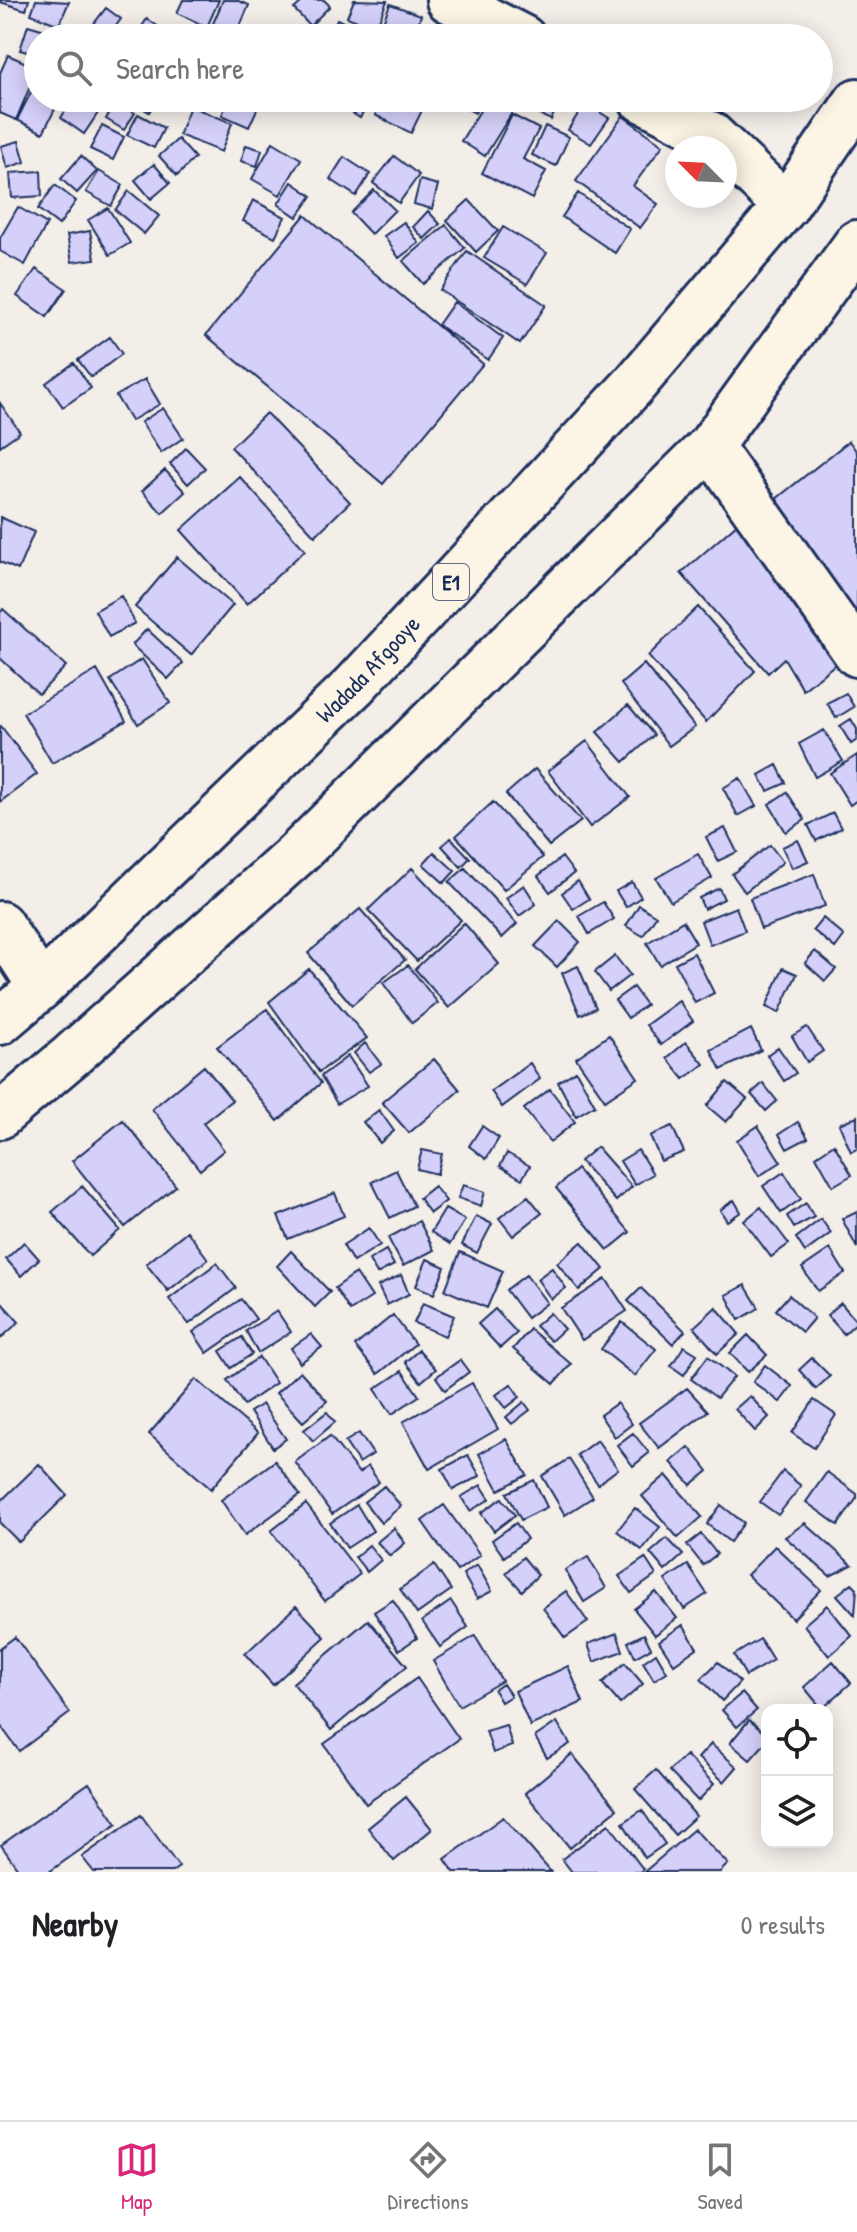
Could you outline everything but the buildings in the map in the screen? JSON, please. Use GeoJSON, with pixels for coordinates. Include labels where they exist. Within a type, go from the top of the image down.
{"type":"FeatureCollection","features":[{"type":"Feature","properties":{"kind":"main road"},"geometry":{"type":"LineString","coordinates":[[449,0],[496,24]]}},
{"type":"Feature","properties":{"kind":"main road","name":"Wadada Afgooye"},"geometry":{"type":"LineString","coordinates":[[0,1022],[41,987],[354,686],[633,386],[786,206],[857,101]]}},
{"type":"Feature","properties":{"kind":"main road"},"geometry":{"type":"LineString","coordinates":[[667,112],[712,136]]}},
{"type":"Feature","properties":{"kind":"main road"},"geometry":{"type":"LineString","coordinates":[[737,159],[786,206]]}},
{"type":"Feature","properties":{"kind":"main road"},"geometry":{"type":"LineString","coordinates":[[0,1116],[297,854],[710,446],[857,243]]}},
{"type":"Feature","properties":{"kind":"main road"},"geometry":{"type":"LineString","coordinates":[[710,446],[857,654]]}},
{"type":"Feature","properties":{"kind":"main road"},"geometry":{"type":"LineString","coordinates":[[0,924],[41,987]]}}]}
